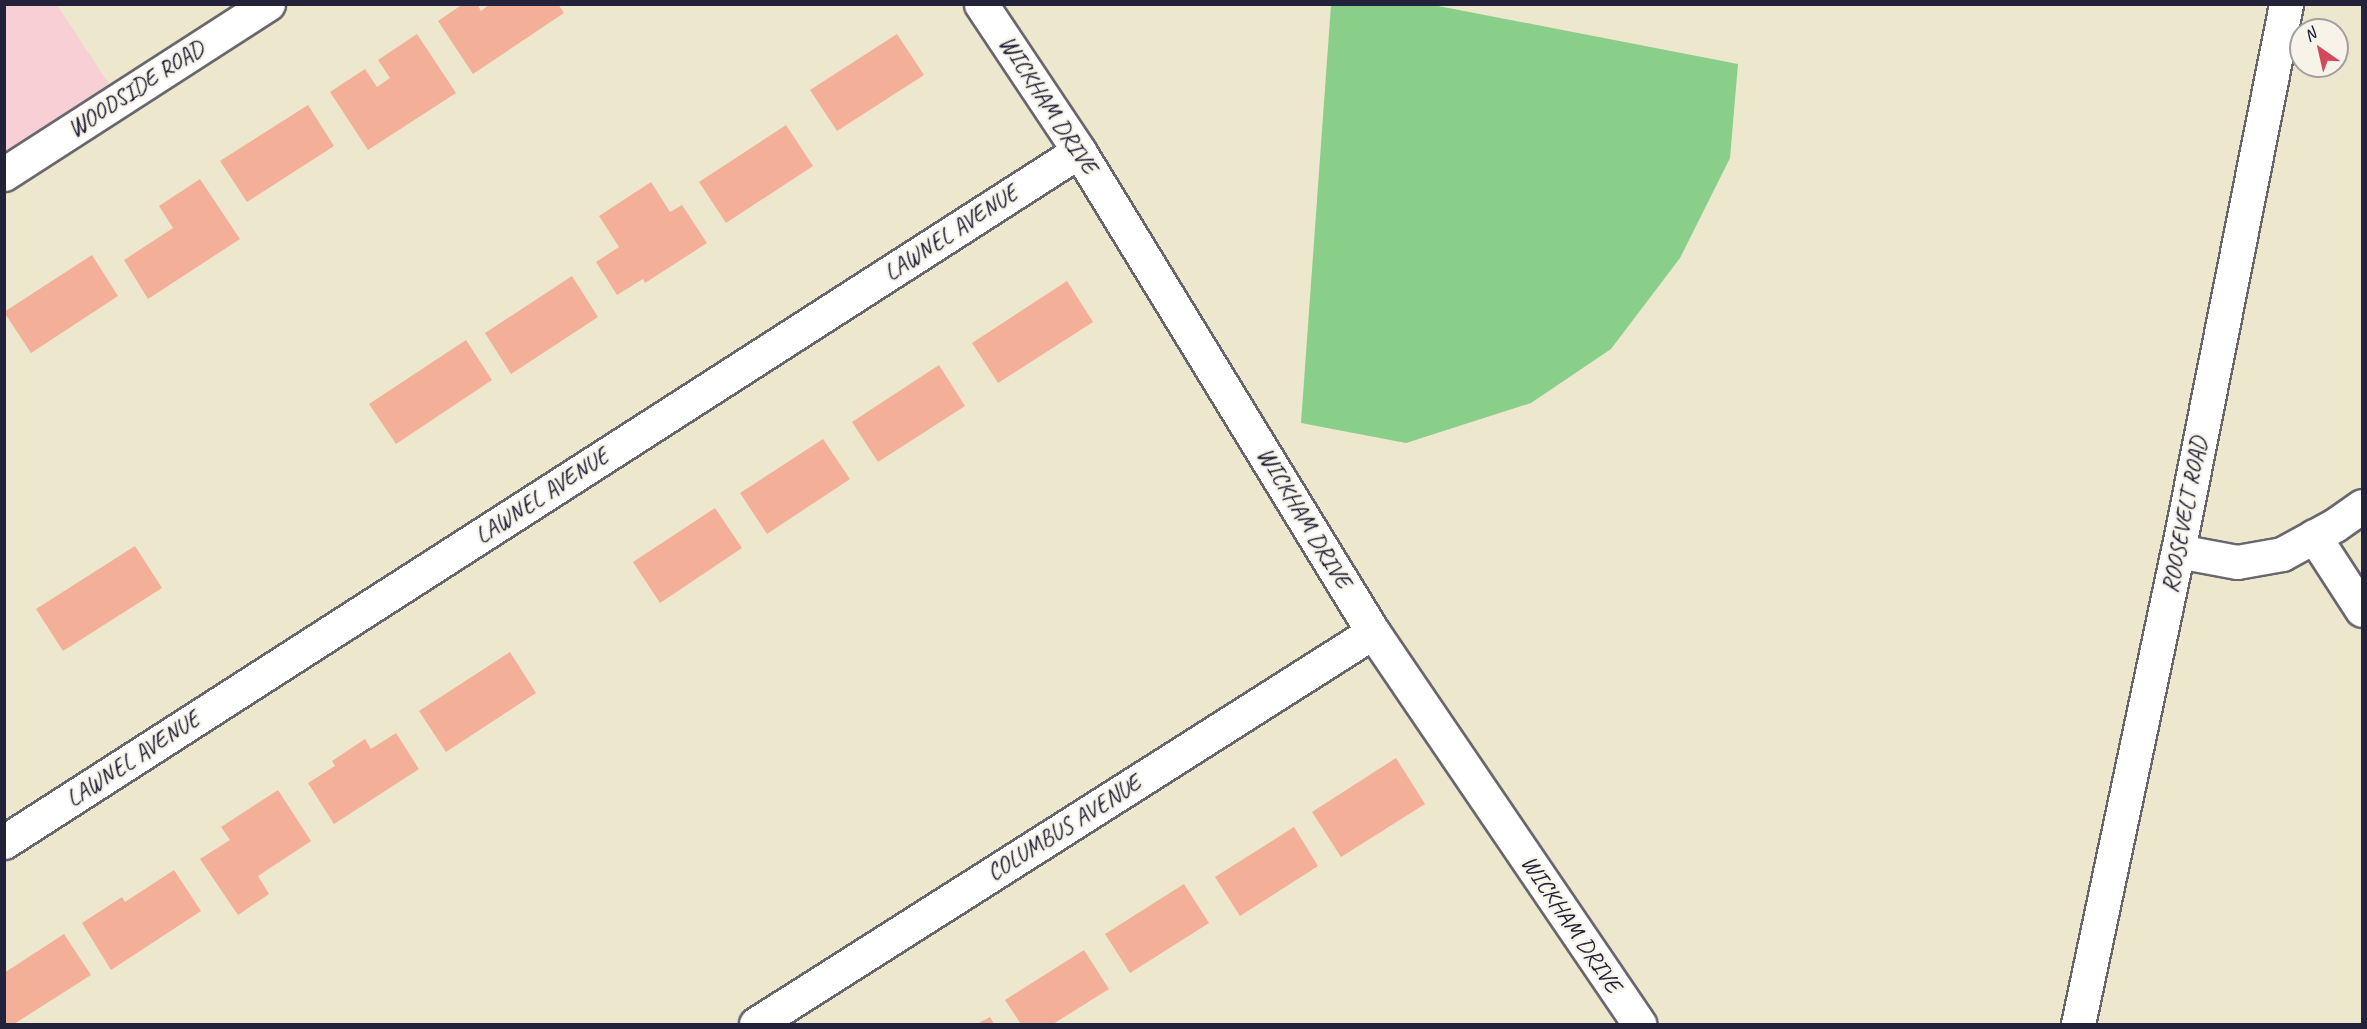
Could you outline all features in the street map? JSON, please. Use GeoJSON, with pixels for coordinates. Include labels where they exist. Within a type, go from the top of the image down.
{"type":"FeatureCollection","features":[{"type":"Feature","properties":{"kind":"street","name":"WOODSIDE ROAD"},"geometry":{"type":"LineString","coordinates":[[4,174],[268,4]]}},
{"type":"Feature","properties":{"kind":"street","name":"WICKHAM DRIVE"},"geometry":{"type":"LineString","coordinates":[[981,4],[1079,151],[1373,632],[1639,1024]]}},
{"type":"Feature","properties":{"kind":"street","name":"ROOSEVELT ROAD"},"geometry":{"type":"LineString","coordinates":[[2079,1024],[2178,551],[2286,4]]}},
{"type":"Feature","properties":{"kind":"street","name":"LAWNEL AVENUE"},"geometry":{"type":"LineString","coordinates":[[4,842],[1079,151]]}},
{"type":"Feature","properties":{"kind":"street"},"geometry":{"type":"LineString","coordinates":[[2178,551],[2237,562],[2282,554],[2362,506]]}},
{"type":"Feature","properties":{"kind":"street"},"geometry":{"type":"LineString","coordinates":[[2314,536],[2362,610]]}},
{"type":"Feature","properties":{"kind":"street","name":"COLUMBUS AVENUE"},"geometry":{"type":"LineString","coordinates":[[756,1024],[1373,632]]}},
{"type":"Feature","properties":{"kind":"shaded area"},"geometry":{"type":"Polygon","coordinates":[[[5,4],[57,5],[109,84],[5,153],[5,4]]]}},
{"type":"Feature","properties":{"kind":"green space"},"geometry":{"type":"Polygon","coordinates":[[[1331,5],[1433,5],[1738,64],[1730,158],[1680,258],[1611,349],[1531,403],[1406,443],[1301,423],[1331,5]]]}},
{"type":"Feature","properties":{"kind":"building"},"geometry":{"type":"Polygon","coordinates":[[[463,4],[477,4],[481,11],[490,4],[558,4],[564,13],[473,74],[438,21],[463,4]]]}},
{"type":"Feature","properties":{"kind":"building"},"geometry":{"type":"Polygon","coordinates":[[[417,34],[456,93],[368,150],[330,92],[365,69],[377,87],[390,78],[378,60],[417,34]]]}},
{"type":"Feature","properties":{"kind":"building"},"geometry":{"type":"Polygon","coordinates":[[[897,34],[924,75],[837,131],[810,90],[897,34]]]}},
{"type":"Feature","properties":{"kind":"building"},"geometry":{"type":"Polygon","coordinates":[[[308,105],[334,146],[247,202],[220,161],[308,105]]]}},
{"type":"Feature","properties":{"kind":"building"},"geometry":{"type":"Polygon","coordinates":[[[786,125],[813,166],[726,223],[699,182],[786,125]]]}},
{"type":"Feature","properties":{"kind":"building"},"geometry":{"type":"Polygon","coordinates":[[[200,179],[240,239],[148,299],[124,260],[173,228],[159,206],[200,179]]]}},
{"type":"Feature","properties":{"kind":"building"},"geometry":{"type":"Polygon","coordinates":[[[651,182],[670,212],[682,205],[707,243],[645,283],[643,279],[617,295],[596,262],[619,247],[599,216],[651,182]]]}},
{"type":"Feature","properties":{"kind":"building"},"geometry":{"type":"Polygon","coordinates":[[[92,255],[118,296],[31,353],[4,312],[92,255]]]}},
{"type":"Feature","properties":{"kind":"building"},"geometry":{"type":"Polygon","coordinates":[[[572,276],[598,317],[511,374],[485,333],[572,276]]]}},
{"type":"Feature","properties":{"kind":"building"},"geometry":{"type":"Polygon","coordinates":[[[1067,281],[1093,322],[998,383],[972,343],[1067,281]]]}},
{"type":"Feature","properties":{"kind":"building"},"geometry":{"type":"Polygon","coordinates":[[[466,340],[492,380],[396,444],[369,404],[466,340]]]}},
{"type":"Feature","properties":{"kind":"building"},"geometry":{"type":"Polygon","coordinates":[[[939,365],[965,406],[878,462],[852,422],[939,365]]]}},
{"type":"Feature","properties":{"kind":"building"},"geometry":{"type":"Polygon","coordinates":[[[823,439],[850,479],[767,534],[740,493],[823,439]]]}},
{"type":"Feature","properties":{"kind":"building"},"geometry":{"type":"Polygon","coordinates":[[[715,508],[742,548],[660,603],[633,562],[715,508]]]}},
{"type":"Feature","properties":{"kind":"building"},"geometry":{"type":"Polygon","coordinates":[[[135,546],[162,588],[63,651],[36,609],[135,546]]]}},
{"type":"Feature","properties":{"kind":"building"},"geometry":{"type":"Polygon","coordinates":[[[510,652],[536,693],[446,752],[419,711],[510,652]]]}},
{"type":"Feature","properties":{"kind":"building"},"geometry":{"type":"Polygon","coordinates":[[[396,733],[419,769],[334,824],[308,783],[335,766],[332,761],[365,739],[371,749],[396,733]]]}},
{"type":"Feature","properties":{"kind":"building"},"geometry":{"type":"Polygon","coordinates":[[[1396,758],[1425,804],[1341,857],[1312,812],[1396,758]]]}},
{"type":"Feature","properties":{"kind":"building"},"geometry":{"type":"Polygon","coordinates":[[[278,790],[311,841],[258,876],[269,894],[238,915],[200,859],[230,840],[221,827],[278,790]]]}},
{"type":"Feature","properties":{"kind":"building"},"geometry":{"type":"Polygon","coordinates":[[[1294,827],[1318,866],[1240,916],[1215,877],[1294,827]]]}},
{"type":"Feature","properties":{"kind":"building"},"geometry":{"type":"Polygon","coordinates":[[[174,870],[201,911],[111,970],[82,923],[122,897],[125,902],[174,870]]]}},
{"type":"Feature","properties":{"kind":"building"},"geometry":{"type":"Polygon","coordinates":[[[1184,884],[1209,923],[1130,973],[1105,934],[1184,884]]]}},
{"type":"Feature","properties":{"kind":"building"},"geometry":{"type":"Polygon","coordinates":[[[64,934],[91,975],[14,1024],[4,1024],[4,973],[64,934]]]}},
{"type":"Feature","properties":{"kind":"building"},"geometry":{"type":"Polygon","coordinates":[[[1084,950],[1109,989],[1053,1024],[1021,1024],[1005,1000],[1084,950]]]}},
{"type":"Feature","properties":{"kind":"building"},"geometry":{"type":"Polygon","coordinates":[[[990,1017],[994,1024],[977,1024],[990,1017]]]}}]}
